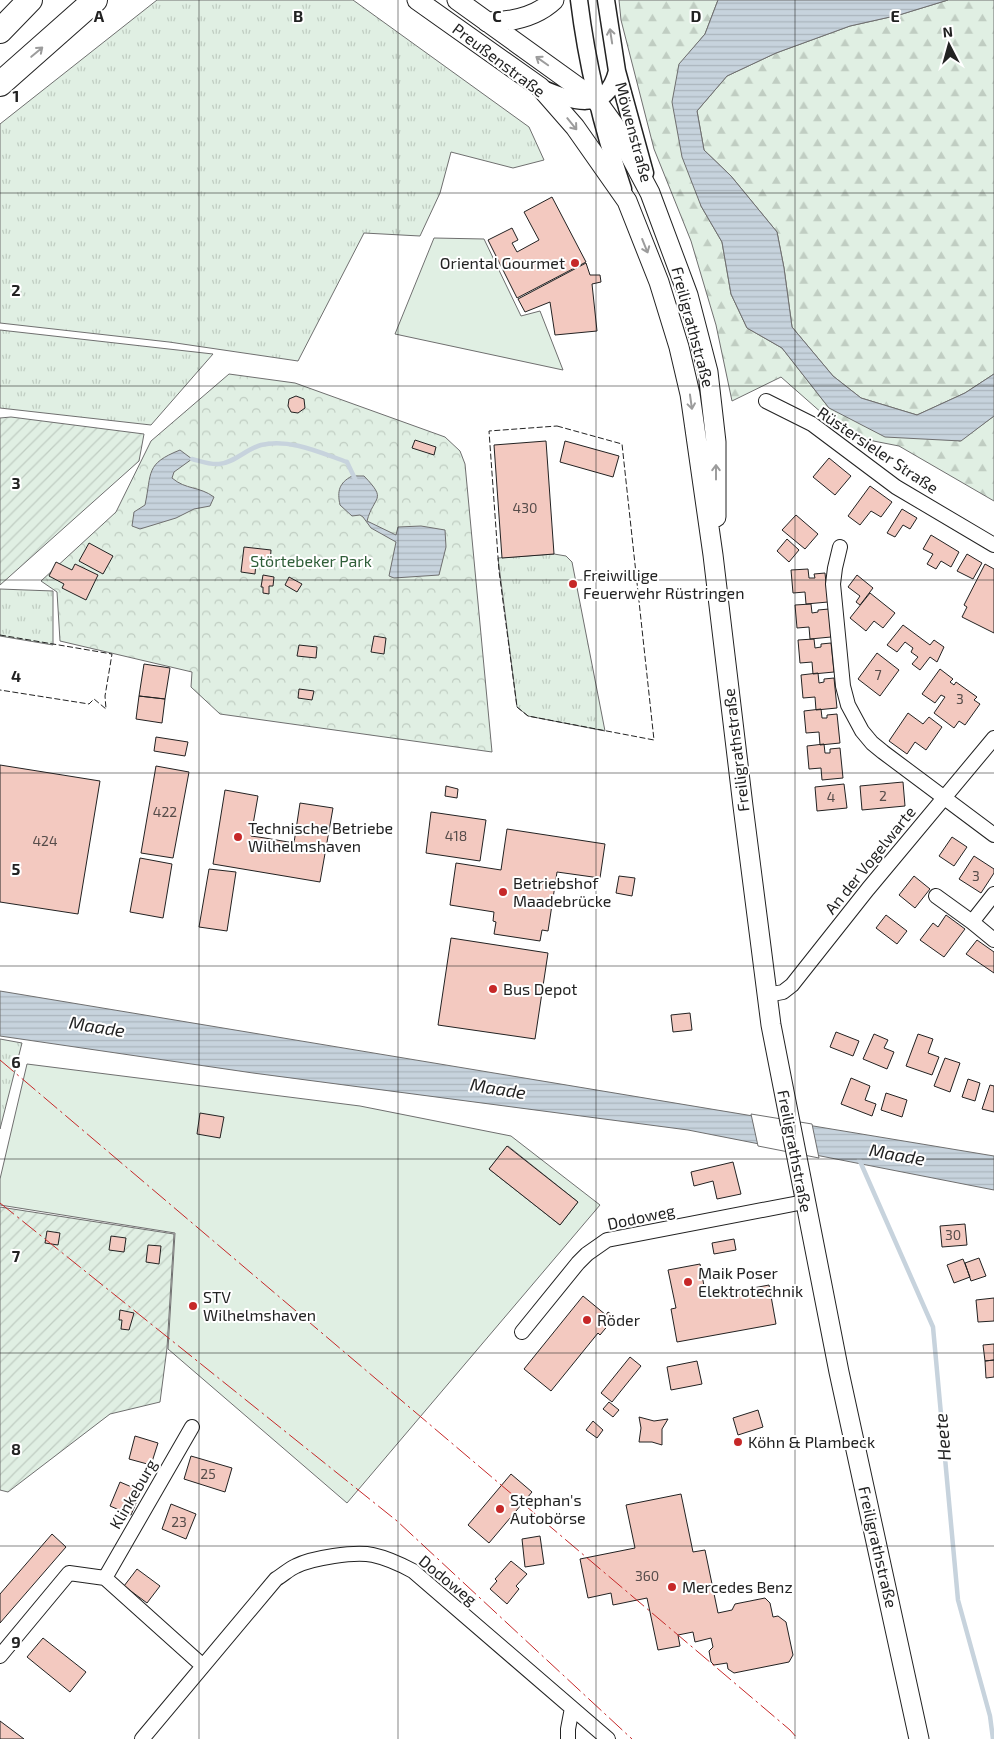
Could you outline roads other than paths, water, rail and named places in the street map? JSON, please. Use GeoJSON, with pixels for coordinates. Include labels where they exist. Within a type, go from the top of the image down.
{"type":"FeatureCollection","features":[{"type":"Feature","properties":{"kind":"highway"},"geometry":{"type":"LineString","coordinates":[[0,31],[30,0]]}},
{"type":"Feature","properties":{"kind":"highway"},"geometry":{"type":"LineString","coordinates":[[0,84],[96,0]]}},
{"type":"Feature","properties":{"kind":"main road","name":"Preußenstraße"},"geometry":{"type":"LineString","coordinates":[[417,0],[540,87],[575,127],[627,201]]}},
{"type":"Feature","properties":{"kind":"main road","name":"Preußenstraße"},"geometry":{"type":"LineString","coordinates":[[457,0],[596,100],[614,125],[650,193]]}},
{"type":"Feature","properties":{"kind":"main road"},"geometry":{"type":"LineString","coordinates":[[487,22],[521,18],[539,11],[554,0]]}},
{"type":"Feature","properties":{"kind":"main road","name":"Freiligrathstraße"},"geometry":{"type":"LineString","coordinates":[[650,193],[688,296],[708,372],[716,442],[716,509],[713,555]]}},
{"type":"Feature","properties":{"kind":"main road","name":"Freiligrathstraße"},"geometry":{"type":"LineString","coordinates":[[627,201],[659,282],[679,347],[690,394],[713,555],[771,1025],[804,1202],[839,1372],[919,1739]]}},
{"type":"Feature","properties":{"kind":"street","name":"Möwenstraße"},"geometry":{"type":"LineString","coordinates":[[579,0],[586,53],[596,100],[627,201]]}},
{"type":"Feature","properties":{"kind":"street","name":"Möwenstraße"},"geometry":{"type":"LineString","coordinates":[[606,0],[618,71],[650,193]]}},
{"type":"Feature","properties":{"kind":"street","name":"Möwenstraße"},"geometry":{"type":"LineString","coordinates":[[540,87],[573,100],[596,100],[612,86],[618,71]]}},
{"type":"Feature","properties":{"kind":"street","name":"Rüstersieler Straße"},"geometry":{"type":"LineString","coordinates":[[766,401],[812,424],[896,487],[994,545]]}},
{"type":"Feature","properties":{"kind":"street"},"geometry":{"type":"LineString","coordinates":[[840,547],[833,584],[843,686],[848,705],[872,743],[994,835]]}},
{"type":"Feature","properties":{"kind":"street","name":"An der Vogelwarte"},"geometry":{"type":"LineString","coordinates":[[767,995],[783,992],[792,985],[868,889],[994,738]]}},
{"type":"Feature","properties":{"kind":"street"},"geometry":{"type":"LineString","coordinates":[[972,922],[994,894]]}},
{"type":"Feature","properties":{"kind":"street"},"geometry":{"type":"LineString","coordinates":[[936,896],[994,940]]}},
{"type":"Feature","properties":{"kind":"street","name":"Dodoweg"},"geometry":{"type":"LineString","coordinates":[[522,1332],[578,1263],[607,1240],[804,1202]]}},
{"type":"Feature","properties":{"kind":"street","name":"Klinkeburg"},"geometry":{"type":"LineString","coordinates":[[105,1578],[192,1427]]}},
{"type":"Feature","properties":{"kind":"street","name":"Dodoweg"},"geometry":{"type":"LineString","coordinates":[[142,1739],[276,1579],[296,1565],[350,1553],[372,1554],[394,1561],[413,1572],[608,1739]]}},
{"type":"Feature","properties":{"kind":"street"},"geometry":{"type":"LineString","coordinates":[[0,1656],[70,1573],[105,1578],[203,1666]]}},
{"type":"Feature","properties":{"kind":"street"},"geometry":{"type":"LineString","coordinates":[[568,1739],[572,1708]]}},
{"type":"Feature","properties":{"kind":"water"},"geometry":{"type":"Polygon","coordinates":[[[718,0],[948,0],[899,15],[850,26],[776,53],[727,76],[697,111],[704,150],[731,176],[777,232],[792,327],[833,376],[861,398],[917,415],[965,393],[994,374],[994,416],[961,441],[885,437],[829,408],[782,348],[747,328],[731,294],[722,242],[701,206],[682,157],[672,102],[679,64],[705,34],[718,0]]]}},
{"type":"Feature","properties":{"kind":"water"},"geometry":{"type":"Polygon","coordinates":[[[180,450],[192,459],[174,472],[172,478],[177,482],[214,497],[210,506],[194,509],[176,518],[140,529],[132,526],[134,512],[145,505],[150,477],[155,465],[180,450]]]}},
{"type":"Feature","properties":{"kind":"water"},"geometry":{"type":"Polygon","coordinates":[[[352,476],[364,476],[376,490],[377,498],[367,521],[396,535],[398,527],[421,526],[445,530],[446,547],[439,575],[394,578],[389,576],[396,542],[371,528],[360,515],[352,516],[340,505],[340,488],[352,476]]]}},
{"type":"Feature","properties":{"kind":"water","name":"Maade"},"geometry":{"type":"Polygon","coordinates":[[[0,991],[994,1156],[994,1190],[688,1130],[253,1073],[0,1036],[0,991]]]}},
{"type":"Feature","properties":{"kind":"waterway"},"geometry":{"type":"LineString","coordinates":[[192,459],[205,463],[219,464],[235,459],[261,445],[283,443],[305,447],[347,462],[356,481]]}},
{"type":"Feature","properties":{"kind":"waterway","name":"Heete"},"geometry":{"type":"LineString","coordinates":[[859,1159],[933,1327],[958,1600],[990,1716],[993,1739]]}},
{"type":"Feature","properties":{"kind":"place","name":"Oriental Gourmet"},"geometry":{"type":"Point","coordinates":[575,263]}},
{"type":"Feature","properties":{"kind":"place","name":"Freiwillige Feuerwehr Rüstringen"},"geometry":{"type":"Point","coordinates":[573,584]}},
{"type":"Feature","properties":{"kind":"place","name":"Technische Betriebe Wilhelmshaven"},"geometry":{"type":"Point","coordinates":[238,837]}},
{"type":"Feature","properties":{"kind":"place","name":"Betriebshof Maadebrücke"},"geometry":{"type":"Point","coordinates":[503,892]}},
{"type":"Feature","properties":{"kind":"place","name":"Bus Depot"},"geometry":{"type":"Point","coordinates":[493,989]}},
{"type":"Feature","properties":{"kind":"place","name":"Maik Poser Elektrotechnik"},"geometry":{"type":"Point","coordinates":[688,1282]}},
{"type":"Feature","properties":{"kind":"place","name":"STV Wilhelmshaven"},"geometry":{"type":"Point","coordinates":[193,1306]}},
{"type":"Feature","properties":{"kind":"place","name":"Röder"},"geometry":{"type":"Point","coordinates":[587,1320]}},
{"type":"Feature","properties":{"kind":"place","name":"Köhn & Plambeck"},"geometry":{"type":"Point","coordinates":[738,1442]}},
{"type":"Feature","properties":{"kind":"place","name":"Stephan's Autobörse"},"geometry":{"type":"Point","coordinates":[500,1509]}},
{"type":"Feature","properties":{"kind":"place","name":"Mercedes Benz"},"geometry":{"type":"Point","coordinates":[672,1587]}},
{"type":"Feature","properties":{"kind":"park label","name":"Störtebeker Park"},"geometry":{"type":"Point","coordinates":[311,561]}}]}
